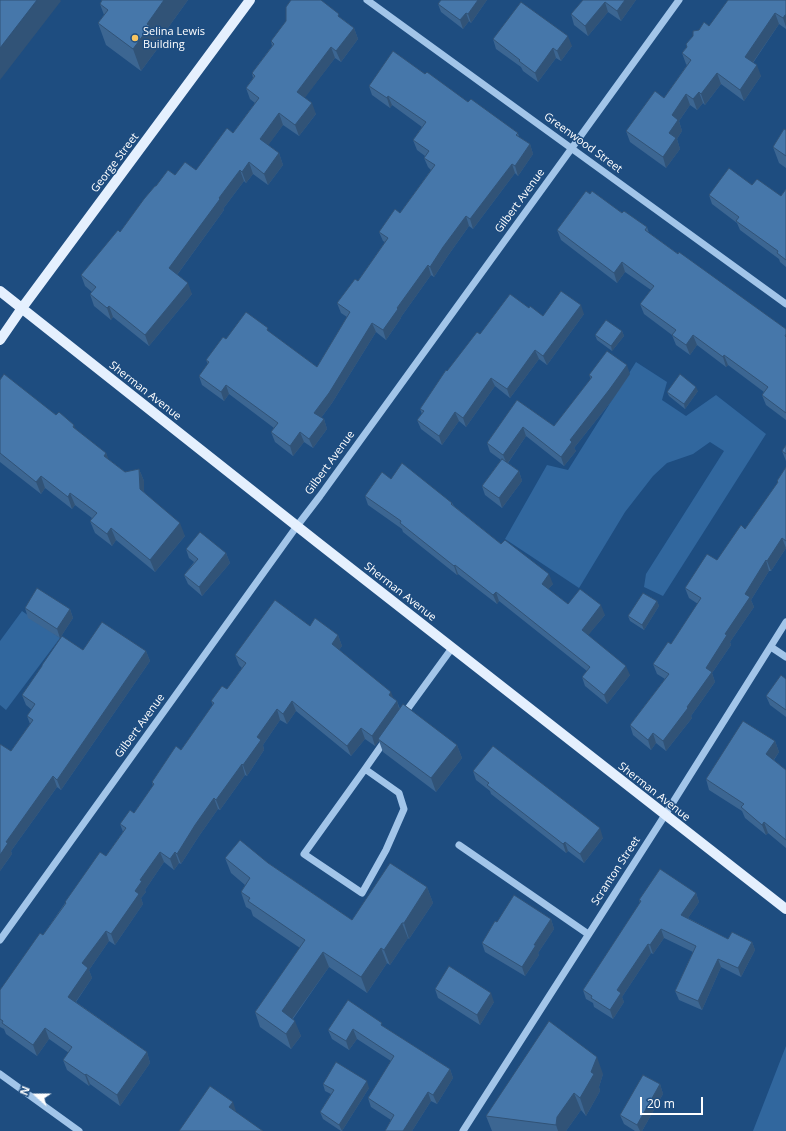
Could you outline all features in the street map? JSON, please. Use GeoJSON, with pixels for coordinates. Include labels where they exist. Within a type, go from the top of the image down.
{"type":"FeatureCollection","features":[{"type":"Feature","properties":{"kind":"main road","name":"George Street"},"geometry":{"type":"LineString","coordinates":[[0,340],[22,308],[250,0]]}},
{"type":"Feature","properties":{"kind":"main road","name":"Sherman Avenue"},"geometry":{"type":"LineString","coordinates":[[0,291],[664,815],[786,909]]}},
{"type":"Feature","properties":{"kind":"street","name":"Greenwood Street"},"geometry":{"type":"LineString","coordinates":[[367,0],[786,304]]}},
{"type":"Feature","properties":{"kind":"street","name":"Gilbert Avenue"},"geometry":{"type":"LineString","coordinates":[[0,940],[297,526],[679,0]]}},
{"type":"Feature","properties":{"kind":"street","name":"Scranton Street"},"geometry":{"type":"LineString","coordinates":[[463,1131],[786,622]]}},
{"type":"Feature","properties":{"kind":"street"},"geometry":{"type":"LineString","coordinates":[[770,646],[786,657]]}},
{"type":"Feature","properties":{"kind":"street"},"geometry":{"type":"LineString","coordinates":[[401,719],[452,648]]}},
{"type":"Feature","properties":{"kind":"street"},"geometry":{"type":"LineString","coordinates":[[365,769],[399,793],[404,810],[386,850],[362,893],[304,854],[365,769],[392,732]]}},
{"type":"Feature","properties":{"kind":"street"},"geometry":{"type":"LineString","coordinates":[[459,844],[588,934]]}},
{"type":"Feature","properties":{"kind":"street"},"geometry":{"type":"LineString","coordinates":[[0,1074],[79,1131]]}},
{"type":"Feature","properties":{"kind":"shaded area"},"geometry":{"type":"Polygon","coordinates":[[[636,362],[667,382],[662,400],[686,416],[716,395],[766,434],[663,596],[644,587],[646,574],[724,451],[710,442],[693,454],[667,463],[653,476],[625,512],[579,588],[505,539],[547,465],[568,470],[636,362]]]}},
{"type":"Feature","properties":{"kind":"shaded area"},"geometry":{"type":"Polygon","coordinates":[[[22,611],[60,638],[6,710],[0,705],[0,641],[22,611]]]}},
{"type":"Feature","properties":{"kind":"shaded area"},"geometry":{"type":"Polygon","coordinates":[[[786,1046],[786,1131],[753,1131],[786,1046]]]}},
{"type":"Feature","properties":{"kind":"building"},"geometry":{"type":"Polygon","coordinates":[[[0,0],[37,0],[0,48],[0,0]]]}},
{"type":"Feature","properties":{"kind":"building"},"geometry":{"type":"Polygon","coordinates":[[[102,0],[164,0],[147,24],[150,26],[133,49],[98,23],[108,10],[100,4],[102,0]]]}},
{"type":"Feature","properties":{"kind":"building"},"geometry":{"type":"Polygon","coordinates":[[[291,0],[321,0],[339,14],[338,16],[354,28],[336,51],[331,47],[297,92],[312,103],[295,125],[279,113],[260,139],[279,153],[264,174],[249,162],[242,172],[240,170],[169,268],[188,283],[145,335],[109,306],[107,308],[90,294],[96,287],[81,275],[118,230],[120,232],[144,199],[168,170],[175,175],[185,162],[196,170],[227,128],[233,133],[259,98],[246,88],[255,76],[252,73],[274,44],[271,41],[286,21],[286,7],[291,0]]]}},
{"type":"Feature","properties":{"kind":"building"},"geometry":{"type":"Polygon","coordinates":[[[441,0],[478,0],[468,14],[466,13],[460,20],[438,4],[441,0]]]}},
{"type":"Feature","properties":{"kind":"building"},"geometry":{"type":"Polygon","coordinates":[[[583,0],[625,0],[617,11],[605,2],[585,26],[571,14],[583,0]]]}},
{"type":"Feature","properties":{"kind":"building"},"geometry":{"type":"Polygon","coordinates":[[[728,0],[786,0],[786,15],[783,18],[775,13],[745,57],[757,65],[740,90],[717,73],[701,94],[699,92],[693,99],[686,94],[672,115],[678,120],[669,133],[676,138],[663,157],[626,131],[655,91],[664,98],[691,60],[682,53],[687,47],[686,44],[693,36],[693,31],[699,30],[704,22],[709,26],[728,0]]]}},
{"type":"Feature","properties":{"kind":"building"},"geometry":{"type":"Polygon","coordinates":[[[521,2],[568,36],[557,51],[553,48],[535,73],[493,39],[521,2]]]}},
{"type":"Feature","properties":{"kind":"building"},"geometry":{"type":"Polygon","coordinates":[[[393,51],[425,74],[427,72],[468,102],[471,99],[518,133],[516,135],[530,144],[515,166],[512,164],[470,219],[466,216],[430,267],[428,265],[383,330],[372,323],[329,393],[314,413],[324,419],[309,439],[300,432],[290,446],[271,432],[278,423],[226,385],[221,392],[199,376],[209,362],[206,360],[223,337],[226,339],[246,312],[268,328],[267,330],[317,367],[350,312],[337,303],[355,279],[358,281],[388,238],[379,232],[395,209],[400,213],[435,165],[424,158],[429,151],[413,140],[426,122],[388,96],[387,98],[369,86],[393,51]]]}},
{"type":"Feature","properties":{"kind":"building"},"geometry":{"type":"Polygon","coordinates":[[[784,129],[786,130],[786,156],[773,147],[784,129]]]}},
{"type":"Feature","properties":{"kind":"building"},"geometry":{"type":"Polygon","coordinates":[[[729,168],[752,185],[757,179],[781,196],[786,189],[786,260],[777,253],[778,251],[736,221],[739,217],[709,195],[729,168]]]}},
{"type":"Feature","properties":{"kind":"building"},"geometry":{"type":"Polygon","coordinates":[[[586,191],[590,194],[592,191],[622,213],[624,211],[647,227],[645,230],[678,254],[679,252],[786,329],[786,413],[762,395],[768,387],[724,355],[723,357],[693,335],[686,345],[672,335],[676,330],[640,304],[654,286],[622,262],[614,273],[557,230],[586,191]]]}},
{"type":"Feature","properties":{"kind":"building"},"geometry":{"type":"Polygon","coordinates":[[[561,291],[581,305],[543,356],[535,350],[507,389],[491,378],[463,418],[455,412],[439,436],[417,420],[424,411],[420,409],[446,370],[447,371],[477,332],[480,334],[510,294],[543,316],[561,291]]]}},
{"type":"Feature","properties":{"kind":"building"},"geometry":{"type":"Polygon","coordinates":[[[606,320],[622,331],[611,346],[595,335],[606,320]]]}},
{"type":"Feature","properties":{"kind":"building"},"geometry":{"type":"Polygon","coordinates":[[[607,351],[627,365],[570,440],[572,442],[561,457],[523,427],[503,455],[487,443],[517,400],[554,426],[592,377],[589,375],[607,351]]]}},
{"type":"Feature","properties":{"kind":"building"},"geometry":{"type":"Polygon","coordinates":[[[4,374],[56,415],[59,412],[74,425],[73,427],[106,453],[104,456],[125,472],[139,469],[140,489],[180,523],[150,560],[111,528],[107,534],[90,521],[97,513],[70,493],[68,497],[41,476],[36,482],[0,453],[0,380],[4,374]]]}},
{"type":"Feature","properties":{"kind":"building"},"geometry":{"type":"Polygon","coordinates":[[[680,374],[696,387],[684,404],[667,392],[680,374]]]}},
{"type":"Feature","properties":{"kind":"building"},"geometry":{"type":"Polygon","coordinates":[[[786,445],[786,454],[782,451],[786,445]]]}},
{"type":"Feature","properties":{"kind":"building"},"geometry":{"type":"Polygon","coordinates":[[[502,459],[519,471],[499,498],[482,486],[502,459]]]}},
{"type":"Feature","properties":{"kind":"building"},"geometry":{"type":"Polygon","coordinates":[[[402,463],[501,544],[505,540],[549,574],[542,584],[568,604],[580,589],[601,605],[582,630],[626,666],[604,695],[582,677],[590,667],[496,592],[493,595],[400,523],[401,521],[365,496],[382,472],[391,479],[402,463]]]}},
{"type":"Feature","properties":{"kind":"building"},"geometry":{"type":"Polygon","coordinates":[[[786,467],[786,541],[782,538],[767,561],[766,560],[745,594],[750,597],[725,634],[727,635],[706,668],[712,672],[687,707],[688,708],[663,741],[653,733],[648,740],[630,725],[669,674],[653,664],[668,642],[671,644],[701,598],[685,588],[707,554],[717,560],[741,525],[745,529],[778,482],[777,481],[786,467]]]}},
{"type":"Feature","properties":{"kind":"building"},"geometry":{"type":"Polygon","coordinates":[[[200,532],[226,553],[199,587],[184,575],[198,559],[186,549],[200,532]]]}},
{"type":"Feature","properties":{"kind":"building"},"geometry":{"type":"Polygon","coordinates":[[[37,588],[70,609],[57,629],[25,608],[37,588]]]}},
{"type":"Feature","properties":{"kind":"building"},"geometry":{"type":"Polygon","coordinates":[[[643,593],[657,601],[642,625],[628,616],[643,593]]]}},
{"type":"Feature","properties":{"kind":"building"},"geometry":{"type":"Polygon","coordinates":[[[275,600],[310,626],[315,618],[338,635],[332,644],[391,692],[389,695],[397,701],[372,736],[361,728],[347,746],[292,701],[283,714],[277,709],[257,737],[261,740],[216,800],[214,798],[177,854],[175,852],[170,859],[160,852],[140,880],[142,881],[135,891],[139,894],[111,934],[106,931],[82,963],[88,968],[68,997],[147,1052],[117,1095],[63,1060],[72,1047],[45,1028],[33,1045],[2,1023],[3,1021],[0,1019],[0,990],[40,933],[43,935],[100,852],[106,856],[126,828],[120,824],[130,810],[134,813],[154,784],[152,782],[176,746],[181,750],[214,703],[211,701],[222,686],[227,689],[246,663],[235,655],[275,600]]]}},
{"type":"Feature","properties":{"kind":"building"},"geometry":{"type":"Polygon","coordinates":[[[102,622],[146,651],[57,780],[53,776],[6,842],[8,843],[0,855],[0,744],[11,751],[33,720],[27,716],[35,704],[22,695],[62,636],[83,650],[102,622]]]}},
{"type":"Feature","properties":{"kind":"building"},"geometry":{"type":"Polygon","coordinates":[[[781,675],[786,679],[786,710],[766,696],[781,675]]]}},
{"type":"Feature","properties":{"kind":"building"},"geometry":{"type":"Polygon","coordinates":[[[403,704],[457,745],[431,778],[378,739],[403,704]]]}},
{"type":"Feature","properties":{"kind":"building"},"geometry":{"type":"Polygon","coordinates":[[[743,721],[775,741],[766,754],[786,770],[786,840],[764,822],[762,825],[741,807],[744,804],[706,779],[743,721]]]}},
{"type":"Feature","properties":{"kind":"building"},"geometry":{"type":"Polygon","coordinates":[[[493,746],[600,828],[580,854],[565,842],[563,844],[487,785],[489,783],[473,771],[493,746]]]}},
{"type":"Feature","properties":{"kind":"building"},"geometry":{"type":"Polygon","coordinates":[[[240,840],[268,863],[352,920],[390,863],[427,887],[404,923],[402,923],[384,950],[381,948],[361,977],[323,952],[282,1011],[295,1021],[286,1034],[255,1012],[305,940],[248,901],[250,898],[241,892],[250,878],[225,858],[240,840]]]}},
{"type":"Feature","properties":{"kind":"building"},"geometry":{"type":"Polygon","coordinates":[[[660,869],[696,893],[681,915],[728,939],[732,932],[752,942],[738,968],[718,959],[698,1001],[675,991],[696,946],[661,929],[650,945],[648,944],[617,990],[621,993],[610,1010],[591,998],[592,996],[583,990],[660,869]]]}},
{"type":"Feature","properties":{"kind":"building"},"geometry":{"type":"Polygon","coordinates":[[[514,895],[551,919],[522,967],[482,943],[495,921],[497,922],[514,895]]]}},
{"type":"Feature","properties":{"kind":"building"},"geometry":{"type":"Polygon","coordinates":[[[449,966],[491,993],[477,1015],[435,989],[449,966]]]}},
{"type":"Feature","properties":{"kind":"building"},"geometry":{"type":"Polygon","coordinates":[[[348,1000],[382,1023],[381,1025],[450,1069],[433,1095],[428,1092],[403,1131],[385,1131],[394,1115],[368,1098],[394,1056],[353,1029],[346,1041],[328,1030],[348,1000]]]}},
{"type":"Feature","properties":{"kind":"building"},"geometry":{"type":"Polygon","coordinates":[[[549,1021],[597,1057],[591,1072],[594,1074],[580,1098],[574,1093],[557,1117],[556,1125],[486,1116],[549,1021]]]}},
{"type":"Feature","properties":{"kind":"building"},"geometry":{"type":"Polygon","coordinates":[[[336,1062],[367,1081],[339,1125],[320,1112],[334,1090],[323,1084],[336,1062]]]}},
{"type":"Feature","properties":{"kind":"building"},"geometry":{"type":"Polygon","coordinates":[[[643,1075],[660,1084],[637,1125],[620,1115],[643,1075]]]}},
{"type":"Feature","properties":{"kind":"building"},"geometry":{"type":"Polygon","coordinates":[[[210,1086],[233,1102],[229,1107],[263,1131],[179,1131],[210,1086]]]}},
{"type":"Feature","properties":{"kind":"place","name":"Selina Lewis Building"},"geometry":{"type":"Point","coordinates":[135,38]}}]}
